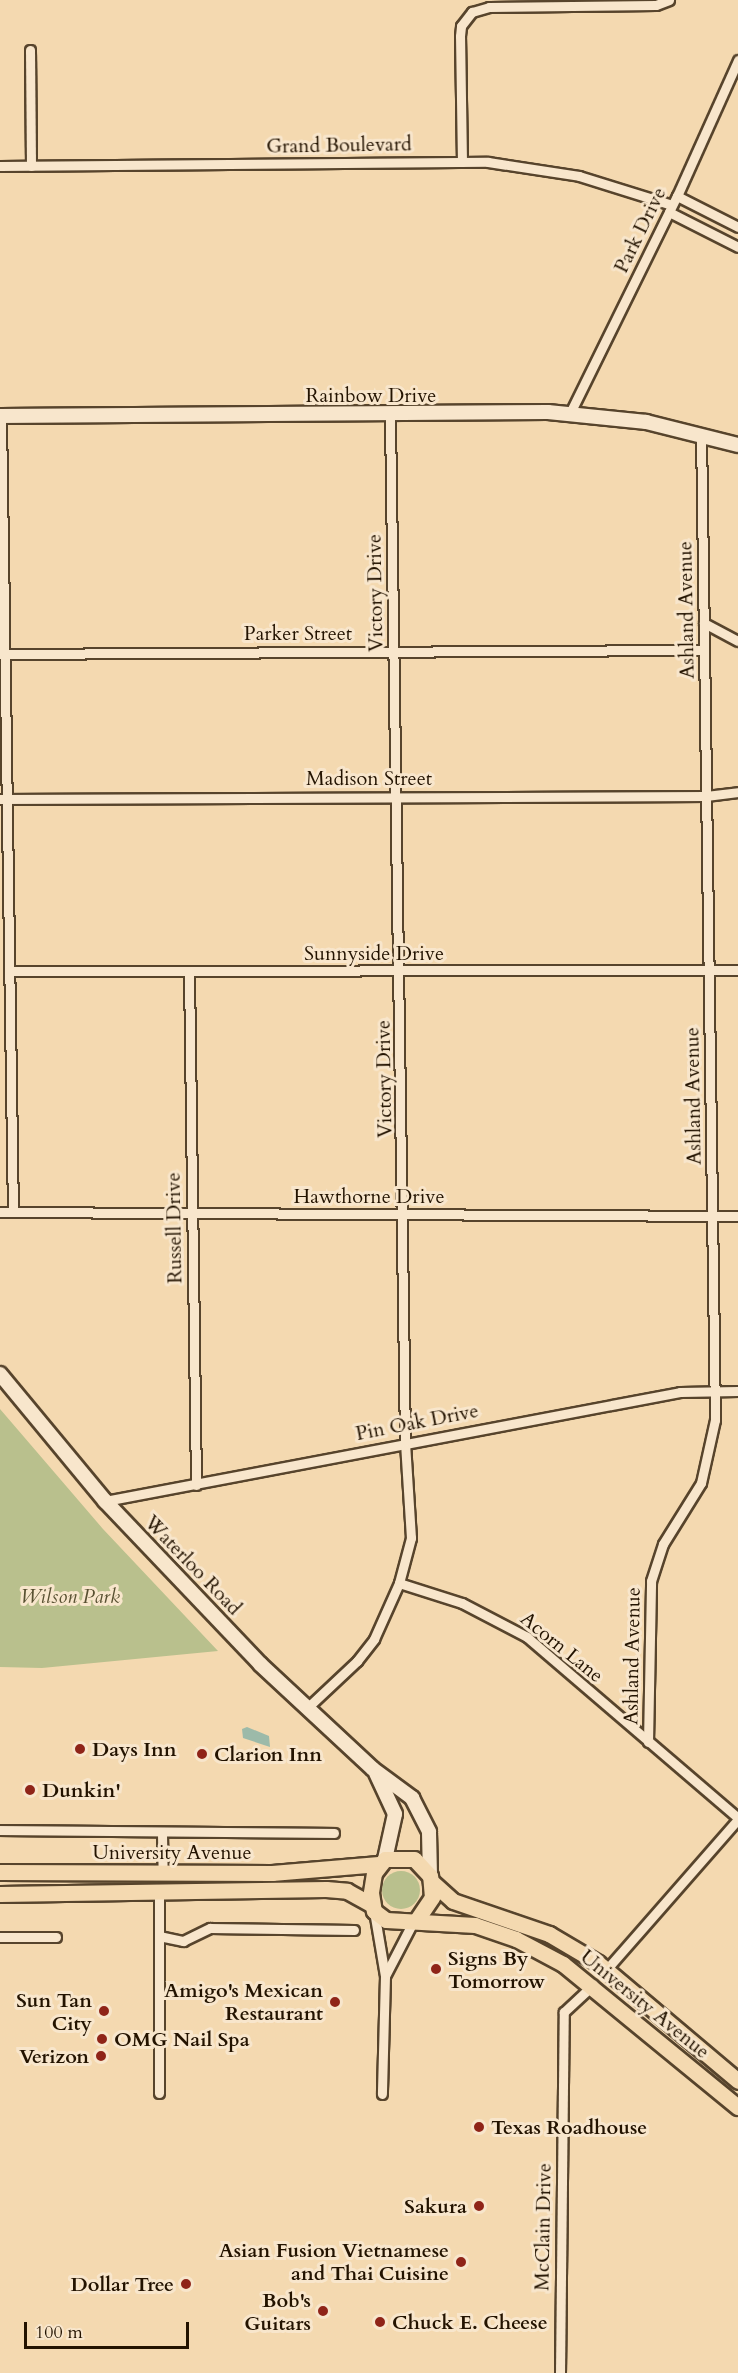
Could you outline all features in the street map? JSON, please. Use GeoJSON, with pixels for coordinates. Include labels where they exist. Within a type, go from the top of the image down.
{"type":"FeatureCollection","features":[{"type":"Feature","properties":{"kind":"main road","name":"Rainbow Drive"},"geometry":{"type":"LineString","coordinates":[[0,416],[570,413],[701,434],[738,445]]}},
{"type":"Feature","properties":{"kind":"main road","name":"Waterloo Road"},"geometry":{"type":"LineString","coordinates":[[0,1374],[105,1501],[307,1708],[373,1769],[398,1785],[422,1814],[429,1832],[431,1879]]}},
{"type":"Feature","properties":{"kind":"main road","name":"Waterloo Road"},"geometry":{"type":"LineString","coordinates":[[373,1769],[395,1814],[382,1862]]}},
{"type":"Feature","properties":{"kind":"main road"},"geometry":{"type":"LineString","coordinates":[[414,1859],[431,1879],[428,1908],[414,1922],[386,1920],[373,1908],[371,1883],[382,1862],[414,1859]]}},
{"type":"Feature","properties":{"kind":"main road","name":"University Avenue"},"geometry":{"type":"LineString","coordinates":[[0,1872],[247,1873],[382,1862]]}},
{"type":"Feature","properties":{"kind":"main road"},"geometry":{"type":"LineString","coordinates":[[159,1893],[172,1884],[214,1884],[247,1873]]}},
{"type":"Feature","properties":{"kind":"main road","name":"University Avenue"},"geometry":{"type":"LineString","coordinates":[[431,1879],[453,1900],[549,1934],[606,1970],[738,2081]]}},
{"type":"Feature","properties":{"kind":"main road","name":"University Avenue"},"geometry":{"type":"LineString","coordinates":[[0,1894],[326,1889],[347,1891],[373,1908]]}},
{"type":"Feature","properties":{"kind":"main road","name":"University Avenue"},"geometry":{"type":"LineString","coordinates":[[414,1922],[475,1925],[516,1939],[592,1985],[738,2108]]}},
{"type":"Feature","properties":{"kind":"street"},"geometry":{"type":"LineString","coordinates":[[462,162],[460,36],[461,26],[472,12],[489,7],[656,6],[669,0]]}},
{"type":"Feature","properties":{"kind":"street"},"geometry":{"type":"LineString","coordinates":[[30,50],[31,166]]}},
{"type":"Feature","properties":{"kind":"street","name":"Park Drive"},"geometry":{"type":"LineString","coordinates":[[570,413],[677,196],[738,60]]}},
{"type":"Feature","properties":{"kind":"street","name":"Grand Boulevard"},"geometry":{"type":"LineString","coordinates":[[0,166],[462,162],[548,169],[609,184],[670,208],[738,247]]}},
{"type":"Feature","properties":{"kind":"street"},"geometry":{"type":"LineString","coordinates":[[677,196],[738,227]]}},
{"type":"Feature","properties":{"kind":"street","name":"Victory Drive"},"geometry":{"type":"LineString","coordinates":[[307,1708],[357,1662],[384,1621],[407,1559],[412,1518],[405,1442],[404,1214],[390,414]]}},
{"type":"Feature","properties":{"kind":"street"},"geometry":{"type":"LineString","coordinates":[[0,416],[4,948],[9,971],[13,1211]]}},
{"type":"Feature","properties":{"kind":"street","name":"Ashland Avenue"},"geometry":{"type":"LineString","coordinates":[[648,1742],[651,1581],[663,1544],[690,1505],[708,1466],[715,1391],[701,434]]}},
{"type":"Feature","properties":{"kind":"street"},"geometry":{"type":"LineString","coordinates":[[704,623],[738,640]]}},
{"type":"Feature","properties":{"kind":"street","name":"Parker Street"},"geometry":{"type":"LineString","coordinates":[[2,654],[704,650]]}},
{"type":"Feature","properties":{"kind":"street","name":"Madison Street"},"geometry":{"type":"LineString","coordinates":[[3,799],[706,796],[738,792]]}},
{"type":"Feature","properties":{"kind":"street","name":"Sunnyside Drive"},"geometry":{"type":"LineString","coordinates":[[9,971],[738,970]]}},
{"type":"Feature","properties":{"kind":"street","name":"Russell Drive"},"geometry":{"type":"LineString","coordinates":[[189,971],[196,1485]]}},
{"type":"Feature","properties":{"kind":"street"},"geometry":{"type":"LineString","coordinates":[[0,1115],[11,1115]]}},
{"type":"Feature","properties":{"kind":"street","name":"Hawthorne Drive"},"geometry":{"type":"LineString","coordinates":[[0,1212],[738,1216]]}},
{"type":"Feature","properties":{"kind":"street","name":"Pin Oak Drive"},"geometry":{"type":"LineString","coordinates":[[105,1501],[196,1485],[405,1442],[680,1392],[738,1391]]}},
{"type":"Feature","properties":{"kind":"street","name":"Acorn Lane"},"geometry":{"type":"LineString","coordinates":[[399,1583],[462,1603],[510,1626],[738,1819]]}},
{"type":"Feature","properties":{"kind":"street"},"geometry":{"type":"LineString","coordinates":[[606,1970],[738,1819]]}},
{"type":"Feature","properties":{"kind":"street"},"geometry":{"type":"LineString","coordinates":[[0,1830],[145,1829],[162,1834],[334,1833]]}},
{"type":"Feature","properties":{"kind":"street"},"geometry":{"type":"LineString","coordinates":[[162,1834],[162,1873]]}},
{"type":"Feature","properties":{"kind":"street"},"geometry":{"type":"LineString","coordinates":[[159,1893],[159,2093]]}},
{"type":"Feature","properties":{"kind":"street"},"geometry":{"type":"LineString","coordinates":[[373,1908],[385,1976],[382,2094]]}},
{"type":"Feature","properties":{"kind":"street"},"geometry":{"type":"LineString","coordinates":[[385,1976],[414,1922]]}},
{"type":"Feature","properties":{"kind":"street"},"geometry":{"type":"LineString","coordinates":[[159,1936],[183,1941],[210,1928],[354,1930]]}},
{"type":"Feature","properties":{"kind":"street"},"geometry":{"type":"LineString","coordinates":[[0,1937],[56,1936]]}},
{"type":"Feature","properties":{"kind":"street","name":"McClain Drive"},"geometry":{"type":"LineString","coordinates":[[560,2373],[564,2012],[592,1985]]}},
{"type":"Feature","properties":{"kind":"green space","name":"Wilson Park"},"geometry":{"type":"Polygon","coordinates":[[[0,1409],[103,1529],[218,1651],[42,1668],[0,1667],[0,1409]]]}},
{"type":"Feature","properties":{"kind":"green space"},"geometry":{"type":"Polygon","coordinates":[[[401,1871],[414,1877],[420,1890],[414,1903],[401,1909],[388,1903],[382,1890],[388,1877],[401,1871]]]}},
{"type":"Feature","properties":{"kind":"shaded area"},"geometry":{"type":"Polygon","coordinates":[[[247,1727],[269,1736],[270,1747],[243,1738],[242,1729],[247,1727]]]}},
{"type":"Feature","properties":{"kind":"place","name":"Days Inn"},"geometry":{"type":"Point","coordinates":[80,1749]}},
{"type":"Feature","properties":{"kind":"place","name":"Clarion Inn"},"geometry":{"type":"Point","coordinates":[202,1754]}},
{"type":"Feature","properties":{"kind":"place","name":"Dunkin'"},"geometry":{"type":"Point","coordinates":[30,1790]}},
{"type":"Feature","properties":{"kind":"place","name":"Signs By Tomorrow"},"geometry":{"type":"Point","coordinates":[436,1969]}},
{"type":"Feature","properties":{"kind":"place","name":"Amigo's Mexican Restaurant"},"geometry":{"type":"Point","coordinates":[335,2002]}},
{"type":"Feature","properties":{"kind":"place","name":"Sun Tan City"},"geometry":{"type":"Point","coordinates":[104,2011]}},
{"type":"Feature","properties":{"kind":"place","name":"OMG Nail Spa"},"geometry":{"type":"Point","coordinates":[102,2039]}},
{"type":"Feature","properties":{"kind":"place","name":"Verizon"},"geometry":{"type":"Point","coordinates":[101,2056]}},
{"type":"Feature","properties":{"kind":"place","name":"Texas Roadhouse"},"geometry":{"type":"Point","coordinates":[479,2127]}},
{"type":"Feature","properties":{"kind":"place","name":"Sakura"},"geometry":{"type":"Point","coordinates":[479,2206]}},
{"type":"Feature","properties":{"kind":"place","name":"Asian Fusion Vietnamese and Thai Cuisine"},"geometry":{"type":"Point","coordinates":[461,2262]}},
{"type":"Feature","properties":{"kind":"place","name":"Dollar Tree"},"geometry":{"type":"Point","coordinates":[186,2284]}},
{"type":"Feature","properties":{"kind":"place","name":"Bob's Guitars"},"geometry":{"type":"Point","coordinates":[323,2311]}},
{"type":"Feature","properties":{"kind":"place","name":"Chuck E. Cheese"},"geometry":{"type":"Point","coordinates":[380,2322]}}]}
